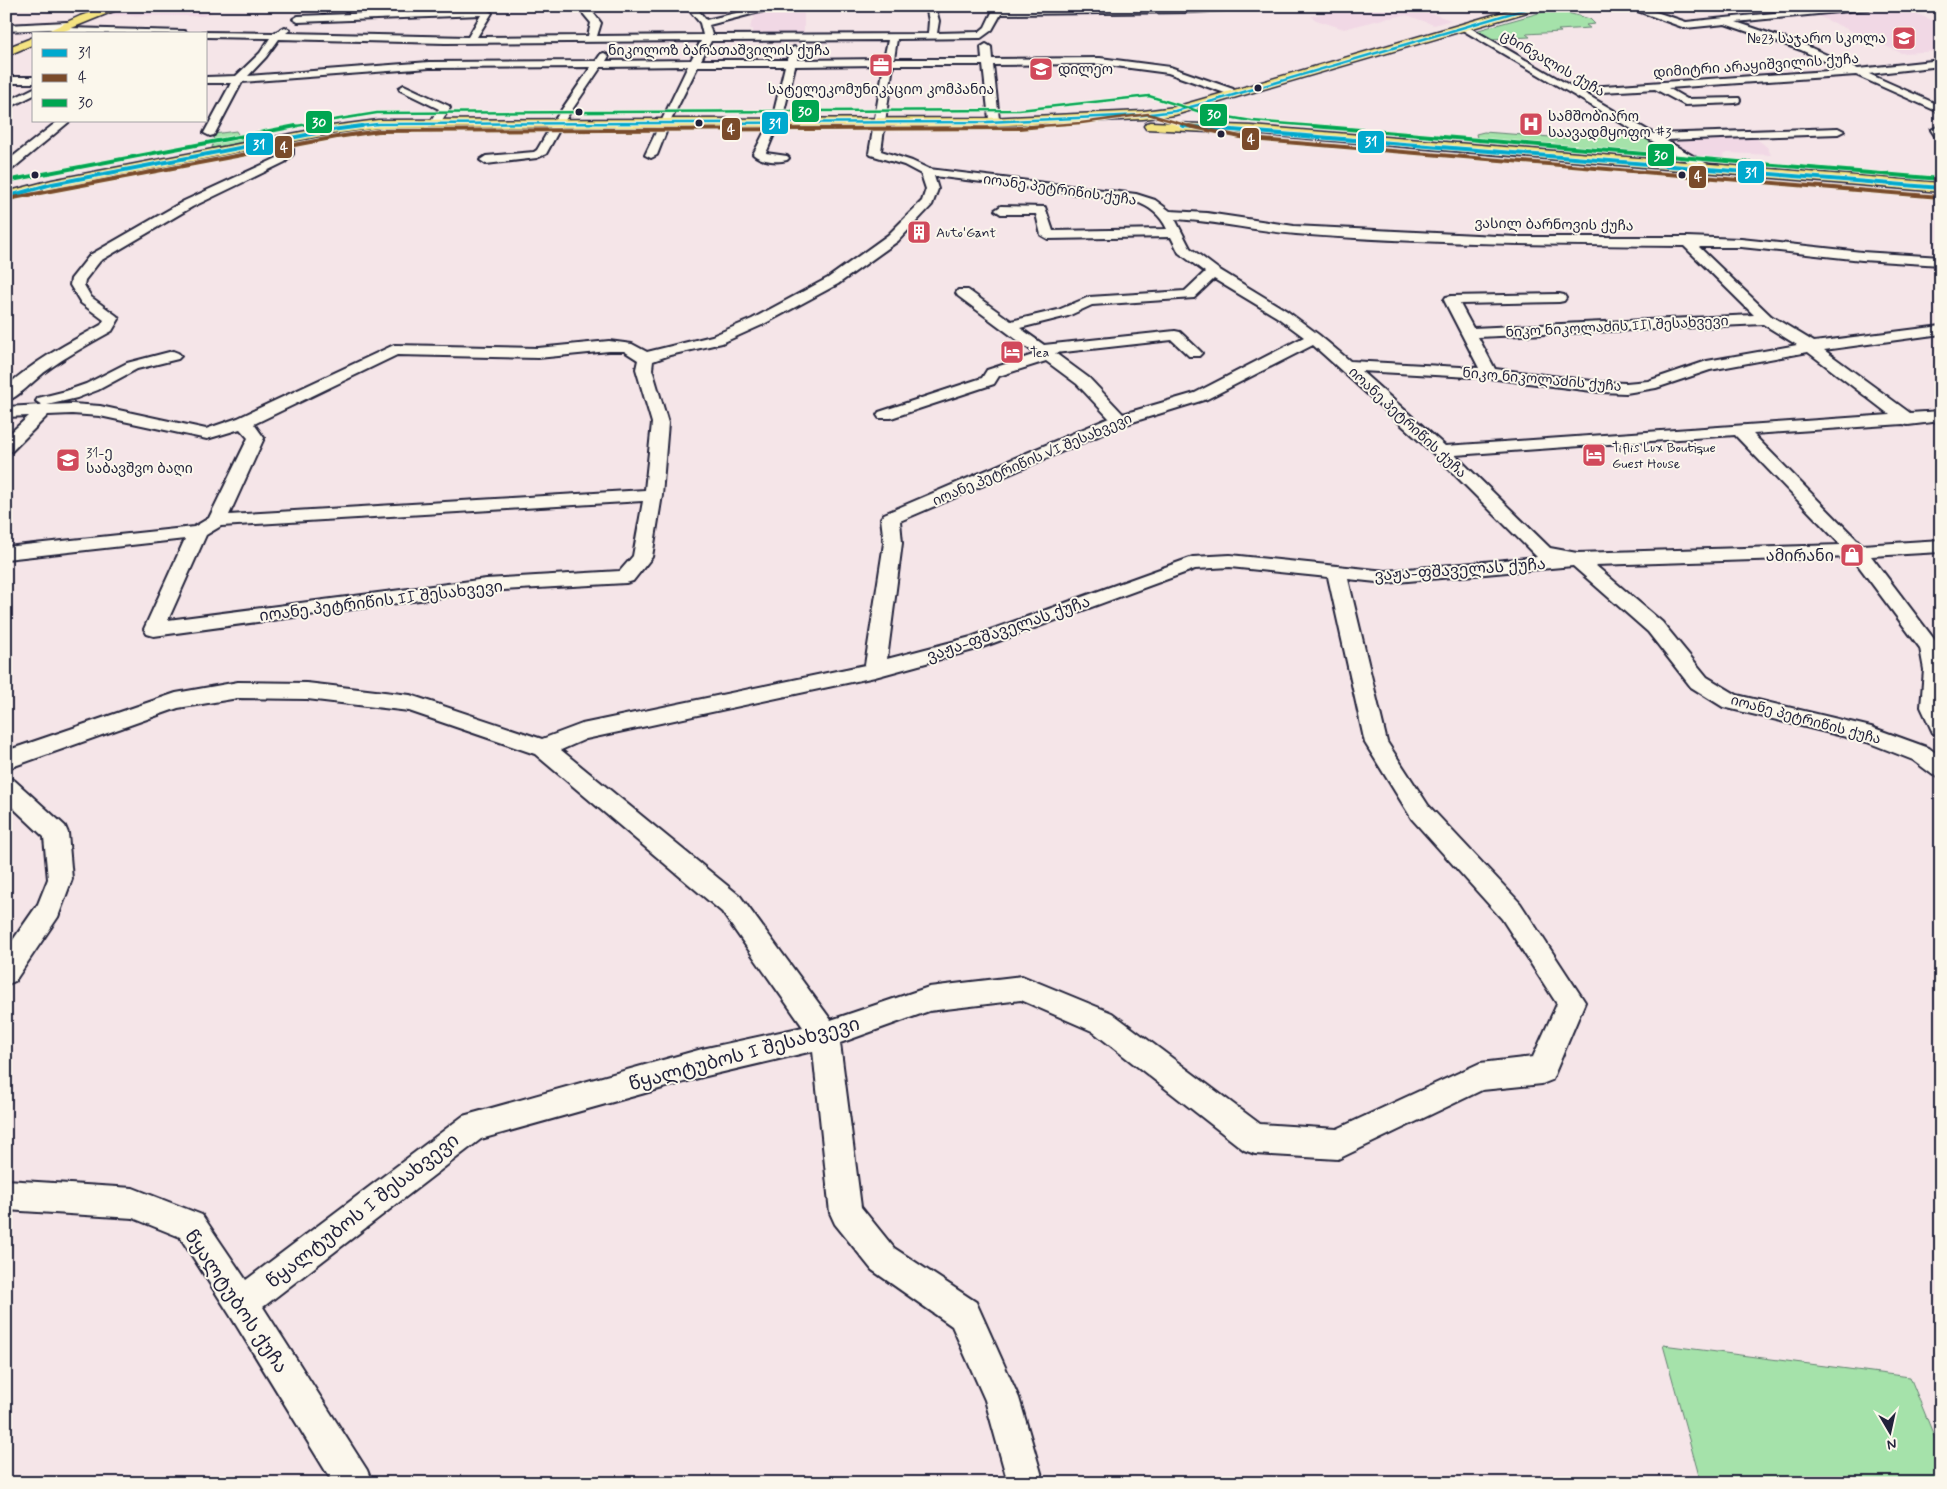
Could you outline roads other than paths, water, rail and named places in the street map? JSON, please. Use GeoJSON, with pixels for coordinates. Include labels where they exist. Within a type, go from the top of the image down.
{"type":"FeatureCollection","features":[{"type":"Feature","properties":{"kind":"main road"},"geometry":{"type":"LineString","coordinates":[[51,32],[121,6]]}},
{"type":"Feature","properties":{"kind":"main road"},"geometry":{"type":"LineString","coordinates":[[1042,121],[1149,110],[1229,91],[1519,6]]}},
{"type":"Feature","properties":{"kind":"main road"},"geometry":{"type":"LineString","coordinates":[[1172,112],[1333,67],[1537,6]]}},
{"type":"Feature","properties":{"kind":"main road"},"geometry":{"type":"LineString","coordinates":[[6,52],[32,41]]}},
{"type":"Feature","properties":{"kind":"main road"},"geometry":{"type":"LineString","coordinates":[[1149,110],[1168,122],[1189,128]]}},
{"type":"Feature","properties":{"kind":"main road"},"geometry":{"type":"LineString","coordinates":[[880,121],[1049,117],[1149,110],[1172,112],[1202,122],[1251,130]]}},
{"type":"Feature","properties":{"kind":"main road"},"geometry":{"type":"LineString","coordinates":[[6,190],[336,128],[392,121],[1042,121],[1251,130],[1941,188]]}},
{"type":"Feature","properties":{"kind":"main road"},"geometry":{"type":"LineString","coordinates":[[6,197],[52,184],[332,130],[378,124],[558,122]]}},
{"type":"Feature","properties":{"kind":"street"},"geometry":{"type":"LineString","coordinates":[[210,133],[238,80],[262,55],[276,36],[317,6]]}},
{"type":"Feature","properties":{"kind":"street"},"geometry":{"type":"LineString","coordinates":[[584,6],[584,9],[596,23],[592,37]]}},
{"type":"Feature","properties":{"kind":"street"},"geometry":{"type":"LineString","coordinates":[[650,155],[708,37],[704,23],[690,6]]}},
{"type":"Feature","properties":{"kind":"street"},"geometry":{"type":"LineString","coordinates":[[704,23],[779,6]]}},
{"type":"Feature","properties":{"kind":"street"},"geometry":{"type":"LineString","coordinates":[[930,6],[934,21],[932,36]]}},
{"type":"Feature","properties":{"kind":"street"},"geometry":{"type":"LineString","coordinates":[[978,36],[988,30],[998,9],[1242,6]]}},
{"type":"Feature","properties":{"kind":"street"},"geometry":{"type":"LineString","coordinates":[[1628,6],[1685,25],[1869,6]]}},
{"type":"Feature","properties":{"kind":"street"},"geometry":{"type":"LineString","coordinates":[[298,20],[485,12],[470,39]]}},
{"type":"Feature","properties":{"kind":"street"},"geometry":{"type":"LineString","coordinates":[[1724,21],[1804,48],[1941,110]]}},
{"type":"Feature","properties":{"kind":"street"},"geometry":{"type":"LineString","coordinates":[[6,28],[67,25]]}},
{"type":"Feature","properties":{"kind":"street","name":"ცხინვალის ქუჩა"},"geometry":{"type":"LineString","coordinates":[[1464,28],[1705,168]]}},
{"type":"Feature","properties":{"kind":"street"},"geometry":{"type":"LineString","coordinates":[[208,34],[470,39],[978,36],[985,38],[994,119]]}},
{"type":"Feature","properties":{"kind":"street"},"geometry":{"type":"LineString","coordinates":[[880,121],[893,36]]}},
{"type":"Feature","properties":{"kind":"street"},"geometry":{"type":"LineString","coordinates":[[783,158],[759,154],[768,139],[775,121],[798,37]]}},
{"type":"Feature","properties":{"kind":"street"},"geometry":{"type":"LineString","coordinates":[[486,160],[537,155],[542,152],[558,122],[597,64],[618,38]]}},
{"type":"Feature","properties":{"kind":"street","name":"ნიკოლოზ ბარათაშვილის ქუჩა"},"geometry":{"type":"LineString","coordinates":[[208,80],[238,80],[386,67],[597,64],[1120,62],[1170,70],[1229,91]]}},
{"type":"Feature","properties":{"kind":"street","name":"დიმიტრი არაყიშვილის ქუჩა"},"geometry":{"type":"LineString","coordinates":[[1572,91],[1857,72],[1941,62]]}},
{"type":"Feature","properties":{"kind":"street"},"geometry":{"type":"LineString","coordinates":[[6,80],[32,80]]}},
{"type":"Feature","properties":{"kind":"street"},"geometry":{"type":"LineString","coordinates":[[1656,85],[1685,102],[1735,100]]}},
{"type":"Feature","properties":{"kind":"street"},"geometry":{"type":"LineString","coordinates":[[404,88],[445,108],[436,121]]}},
{"type":"Feature","properties":{"kind":"street"},"geometry":{"type":"LineString","coordinates":[[6,106],[32,92]]}},
{"type":"Feature","properties":{"kind":"street","name":"იოანე პეტრიწის ქუჩა"},"geometry":{"type":"LineString","coordinates":[[880,121],[875,153],[890,159],[915,164],[926,172],[1136,198],[1151,203],[1167,215],[1184,250],[1213,272],[1282,314],[1314,338],[1441,451],[1539,558]]}},
{"type":"Feature","properties":{"kind":"street"},"geometry":{"type":"LineString","coordinates":[[6,168],[64,122]]}},
{"type":"Feature","properties":{"kind":"street"},"geometry":{"type":"LineString","coordinates":[[1941,128],[1936,130],[1941,136]]}},
{"type":"Feature","properties":{"kind":"street"},"geometry":{"type":"LineString","coordinates":[[1652,137],[1838,131]]}},
{"type":"Feature","properties":{"kind":"street"},"geometry":{"type":"LineString","coordinates":[[6,396],[13,382],[107,328],[112,319],[86,300],[77,285],[78,279],[94,258],[188,204],[282,160],[287,154],[287,148],[283,140]]}},
{"type":"Feature","properties":{"kind":"street"},"geometry":{"type":"LineString","coordinates":[[6,410],[44,411],[72,409],[100,411],[207,434],[222,431],[244,422],[394,350],[538,354],[610,346],[627,347],[646,358],[666,351],[717,340],[756,322],[833,281],[894,238],[928,202],[932,188],[926,172]]}},
{"type":"Feature","properties":{"kind":"street"},"geometry":{"type":"LineString","coordinates":[[1001,210],[1041,210],[1048,236],[1175,233]]}},
{"type":"Feature","properties":{"kind":"street","name":"ვასილ ბარნოვის ქუჩა"},"geometry":{"type":"LineString","coordinates":[[1167,215],[1207,217],[1294,230],[1407,237],[1517,241],[1686,241],[1741,243],[1862,256],[1941,261]]}},
{"type":"Feature","properties":{"kind":"street"},"geometry":{"type":"LineString","coordinates":[[1686,241],[1766,319],[1811,347],[1908,420]]}},
{"type":"Feature","properties":{"kind":"street"},"geometry":{"type":"LineString","coordinates":[[1009,326],[1063,313],[1089,301],[1189,296],[1213,272]]}},
{"type":"Feature","properties":{"kind":"street"},"geometry":{"type":"LineString","coordinates":[[964,293],[1083,381],[1120,420]]}},
{"type":"Feature","properties":{"kind":"street"},"geometry":{"type":"LineString","coordinates":[[1488,373],[1451,300],[1559,298]]}},
{"type":"Feature","properties":{"kind":"street","name":"ნიკო ნიკოლაძის III შესახვევი"},"geometry":{"type":"LineString","coordinates":[[1468,333],[1766,319]]}},
{"type":"Feature","properties":{"kind":"street","name":"ნიკო ნიკოლაძის ქუჩა"},"geometry":{"type":"LineString","coordinates":[[1346,366],[1488,373],[1600,387],[1626,388],[1650,385],[1707,366],[1811,347],[1941,330]]}},
{"type":"Feature","properties":{"kind":"street"},"geometry":{"type":"LineString","coordinates":[[1922,331],[1941,343]]}},
{"type":"Feature","properties":{"kind":"street"},"geometry":{"type":"LineString","coordinates":[[885,415],[988,381],[993,373],[1045,352],[1175,335],[1194,353]]}},
{"type":"Feature","properties":{"kind":"street","name":"იოანე პეტრიწის VI შესახვევი"},"geometry":{"type":"LineString","coordinates":[[875,670],[892,543],[890,518],[1120,420],[1201,396],[1314,338]]}},
{"type":"Feature","properties":{"kind":"street"},"geometry":{"type":"LineString","coordinates":[[6,410],[71,395],[92,387],[132,366],[173,356]]}},
{"type":"Feature","properties":{"kind":"street","name":"იოანე პეტრიწის II შესახვევი"},"geometry":{"type":"LineString","coordinates":[[198,532],[154,629],[486,585],[626,576],[642,557],[653,495],[660,423],[644,369],[646,358]]}},
{"type":"Feature","properties":{"kind":"street"},"geometry":{"type":"LineString","coordinates":[[6,447],[44,411]]}},
{"type":"Feature","properties":{"kind":"street"},"geometry":{"type":"LineString","coordinates":[[1441,451],[1908,420],[1941,416]]}},
{"type":"Feature","properties":{"kind":"street"},"geometry":{"type":"LineString","coordinates":[[217,521],[256,438],[244,422]]}},
{"type":"Feature","properties":{"kind":"street"},"geometry":{"type":"LineString","coordinates":[[1740,431],[1857,551],[1930,647],[1938,671],[1932,707],[1941,727]]}},
{"type":"Feature","properties":{"kind":"street"},"geometry":{"type":"LineString","coordinates":[[6,553],[198,532],[217,521],[653,495]]}},
{"type":"Feature","properties":{"kind":"street","name":"ვაჟა-ფშაველას ქუჩა"},"geometry":{"type":"LineString","coordinates":[[543,748],[582,732],[875,670],[977,642],[1193,563],[1230,560],[1386,578],[1539,558],[1578,559],[1857,551],[1941,546]]}},
{"type":"Feature","properties":{"kind":"street","name":"იოანე პეტრიწის ქუჩა"},"geometry":{"type":"LineString","coordinates":[[1578,559],[1656,627],[1699,682],[1731,701],[1871,735],[1921,754],[1941,769]]}},
{"type":"Feature","properties":{"kind":"street","name":"წყალტუბოს I შესახვევი"},"geometry":{"type":"LineString","coordinates":[[242,1303],[336,1228],[473,1126],[702,1063],[825,1035],[929,999],[1022,988],[1102,1022],[1255,1139],[1338,1144],[1480,1078],[1542,1070],[1571,1002],[1511,911],[1420,812],[1376,743],[1337,573]]}},
{"type":"Feature","properties":{"kind":"street"},"geometry":{"type":"LineString","coordinates":[[6,760],[176,701],[238,690],[307,691],[410,703],[543,748],[731,904],[825,1035],[846,1213],[883,1259],[964,1314],[1002,1398],[1026,1483]]}},
{"type":"Feature","properties":{"kind":"street"},"geometry":{"type":"LineString","coordinates":[[6,786],[56,833],[60,879],[49,910],[6,974]]}},
{"type":"Feature","properties":{"kind":"street","name":"წყალტუბოს ქუჩა"},"geometry":{"type":"LineString","coordinates":[[6,1195],[134,1203],[191,1226],[242,1303],[354,1483]]}},
{"type":"Feature","properties":{"kind":"place","name":"№23 საჯარო სკოლა"},"geometry":{"type":"Point","coordinates":[1904,38]}},
{"type":"Feature","properties":{"kind":"place","name":"სატელეკომუნიკაციო კომპანია"},"geometry":{"type":"Point","coordinates":[881,65]}},
{"type":"Feature","properties":{"kind":"place","name":"დილეო"},"geometry":{"type":"Point","coordinates":[1041,69]}},
{"type":"Feature","properties":{"kind":"place","name":"სამშობიარო საავადმყოფო #3"},"geometry":{"type":"Point","coordinates":[1531,124]}},
{"type":"Feature","properties":{"kind":"place","name":"Auto'Gant"},"geometry":{"type":"Point","coordinates":[919,232]}},
{"type":"Feature","properties":{"kind":"place","name":"Tea"},"geometry":{"type":"Point","coordinates":[1012,352]}},
{"type":"Feature","properties":{"kind":"place","name":"Tiflis Lux Boutique Guest House"},"geometry":{"type":"Point","coordinates":[1594,455]}},
{"type":"Feature","properties":{"kind":"place","name":"31-ე საბავშვო ბაღი"},"geometry":{"type":"Point","coordinates":[68,460]}},
{"type":"Feature","properties":{"kind":"place","name":"ამირანი"},"geometry":{"type":"Point","coordinates":[1852,555]}}]}
